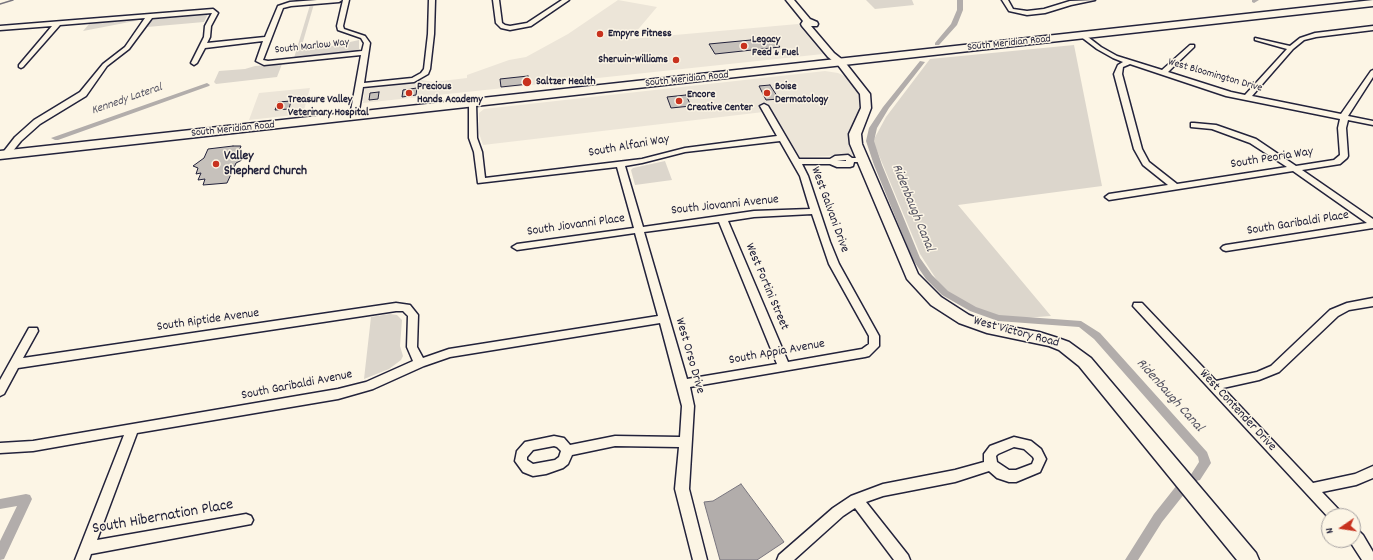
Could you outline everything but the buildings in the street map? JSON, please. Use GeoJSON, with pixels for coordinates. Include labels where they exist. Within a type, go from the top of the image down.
{"type":"FeatureCollection","features":[{"type":"Feature","properties":{"kind":"main road"},"geometry":{"type":"LineString","coordinates":[[790,0],[807,21],[805,24],[831,54],[840,61]]}},
{"type":"Feature","properties":{"kind":"main road","name":"South Meridian Road"},"geometry":{"type":"LineString","coordinates":[[3,155],[1373,3]]}},
{"type":"Feature","properties":{"kind":"main road","name":"West Victory Road"},"geometry":{"type":"LineString","coordinates":[[840,61],[861,87],[866,100],[866,108],[855,134],[856,160],[912,276],[936,301],[964,319],[987,328],[1054,342],[1064,346],[1085,362],[1249,560]]}},
{"type":"Feature","properties":{"kind":"street"},"geometry":{"type":"LineString","coordinates":[[202,46],[267,39],[278,9],[283,6],[339,0]]}},
{"type":"Feature","properties":{"kind":"street"},"geometry":{"type":"LineString","coordinates":[[346,0],[340,26],[341,30],[363,37],[367,44],[354,116]]}},
{"type":"Feature","properties":{"kind":"street"},"geometry":{"type":"LineString","coordinates":[[360,85],[414,80],[424,74],[427,69],[431,34],[432,0]]}},
{"type":"Feature","properties":{"kind":"street"},"geometry":{"type":"LineString","coordinates":[[496,0],[499,23],[503,27],[510,28],[529,25],[566,0]]}},
{"type":"Feature","properties":{"kind":"street"},"geometry":{"type":"LineString","coordinates":[[1005,0],[1009,8],[1016,12],[1039,12],[1070,3],[1092,0]]}},
{"type":"Feature","properties":{"kind":"street"},"geometry":{"type":"LineString","coordinates":[[0,28],[213,11],[215,13],[208,26],[208,34],[194,63]]}},
{"type":"Feature","properties":{"kind":"street"},"geometry":{"type":"LineString","coordinates":[[3,155],[37,122],[83,94],[105,65],[127,48],[150,16]]}},
{"type":"Feature","properties":{"kind":"street"},"geometry":{"type":"LineString","coordinates":[[21,66],[58,23]]}},
{"type":"Feature","properties":{"kind":"street"},"geometry":{"type":"LineString","coordinates":[[506,36],[510,28]]}},
{"type":"Feature","properties":{"kind":"street"},"geometry":{"type":"LineString","coordinates":[[1246,98],[1290,48],[1302,39],[1315,35],[1373,28]]}},
{"type":"Feature","properties":{"kind":"street","name":"West Bloomington Drive"},"geometry":{"type":"LineString","coordinates":[[1082,35],[1106,52],[1129,62],[1163,73],[1246,98],[1373,123]]}},
{"type":"Feature","properties":{"kind":"street","name":"South Marlow Way"},"geometry":{"type":"LineString","coordinates":[[267,39],[259,60],[260,62],[268,63],[365,53]]}},
{"type":"Feature","properties":{"kind":"street"},"geometry":{"type":"LineString","coordinates":[[1257,39],[1290,48]]}},
{"type":"Feature","properties":{"kind":"street"},"geometry":{"type":"LineString","coordinates":[[1163,73],[1192,46]]}},
{"type":"Feature","properties":{"kind":"street"},"geometry":{"type":"LineString","coordinates":[[1129,62],[1120,66],[1118,74],[1138,149],[1152,169],[1175,188]]}},
{"type":"Feature","properties":{"kind":"street","name":"South Peoria Way"},"geometry":{"type":"LineString","coordinates":[[1109,198],[1296,169],[1331,163],[1342,159],[1344,156],[1342,128],[1345,114],[1373,72]]}},
{"type":"Feature","properties":{"kind":"street","name":"South Alfani Way"},"geometry":{"type":"LineString","coordinates":[[472,103],[474,138],[478,152],[481,181],[642,161],[685,150],[782,138]]}},
{"type":"Feature","properties":{"kind":"street","name":"West Galvani Drive"},"geometry":{"type":"LineString","coordinates":[[764,106],[804,176],[825,242],[834,264],[874,336],[874,346]]}},
{"type":"Feature","properties":{"kind":"street"},"geometry":{"type":"LineString","coordinates":[[1194,125],[1212,127],[1253,141],[1296,169],[1373,224]]}},
{"type":"Feature","properties":{"kind":"street"},"geometry":{"type":"LineString","coordinates":[[796,162],[832,161],[835,158],[848,157],[856,160]]}},
{"type":"Feature","properties":{"kind":"street","name":"West Orso Drive"},"geometry":{"type":"LineString","coordinates":[[620,164],[688,406],[682,489],[700,560]]}},
{"type":"Feature","properties":{"kind":"street","name":"South Jiovanni Avenue"},"geometry":{"type":"LineString","coordinates":[[638,230],[754,214],[816,211]]}},
{"type":"Feature","properties":{"kind":"street","name":"West Fortini Street"},"geometry":{"type":"LineString","coordinates":[[722,218],[784,366]]}},
{"type":"Feature","properties":{"kind":"street","name":"South Garibaldi Place"},"geometry":{"type":"LineString","coordinates":[[1226,248],[1373,224]]}},
{"type":"Feature","properties":{"kind":"street","name":"South Jiovanni Place"},"geometry":{"type":"LineString","coordinates":[[518,247],[638,230]]}},
{"type":"Feature","properties":{"kind":"street"},"geometry":{"type":"LineString","coordinates":[[1213,386],[1259,376],[1275,369],[1334,312],[1347,307],[1373,302]]}},
{"type":"Feature","properties":{"kind":"street","name":"West Contender Drive"},"geometry":{"type":"LineString","coordinates":[[1138,306],[1329,508]]}},
{"type":"Feature","properties":{"kind":"street","name":"South Riptide Avenue"},"geometry":{"type":"LineString","coordinates":[[15,364],[396,307],[406,308],[413,315],[412,347],[420,363]]}},
{"type":"Feature","properties":{"kind":"street","name":"South Garibaldi Avenue"},"geometry":{"type":"LineString","coordinates":[[0,448],[33,446],[354,390],[369,386],[420,363],[450,353],[664,319]]}},
{"type":"Feature","properties":{"kind":"street"},"geometry":{"type":"LineString","coordinates":[[0,391],[33,331]]}},
{"type":"Feature","properties":{"kind":"street","name":"South Appia Avenue"},"geometry":{"type":"LineString","coordinates":[[683,384],[865,353],[874,346]]}},
{"type":"Feature","properties":{"kind":"street"},"geometry":{"type":"LineString","coordinates":[[85,554],[133,429]]}},
{"type":"Feature","properties":{"kind":"street"},"geometry":{"type":"LineString","coordinates":[[567,451],[615,441],[686,442]]}},
{"type":"Feature","properties":{"kind":"street"},"geometry":{"type":"LineString","coordinates":[[784,560],[838,512],[856,500],[883,490],[955,476],[991,465]]}},
{"type":"Feature","properties":{"kind":"street"},"geometry":{"type":"LineString","coordinates":[[1311,489],[1356,479],[1373,472]]}},
{"type":"Feature","properties":{"kind":"street"},"geometry":{"type":"LineString","coordinates":[[856,500],[903,560]]}},
{"type":"Feature","properties":{"kind":"street","name":"South Hibernation Place"},"geometry":{"type":"LineString","coordinates":[[85,554],[246,520]]}},
{"type":"Feature","properties":{"kind":"street"},"geometry":{"type":"LineString","coordinates":[[1361,545],[1370,560]]}},
{"type":"Feature","properties":{"kind":"shaded area"},"geometry":{"type":"Polygon","coordinates":[[[618,0],[657,7],[630,39],[798,24],[823,54],[363,103],[365,88],[411,83],[422,80],[433,82],[467,78],[467,75],[509,60],[526,57],[568,34],[618,0]]]}},
{"type":"Feature","properties":{"kind":"shaded area"},"geometry":{"type":"Polygon","coordinates":[[[866,0],[912,0],[914,5],[875,9],[866,0]]]}},
{"type":"Feature","properties":{"kind":"shaded area"},"geometry":{"type":"Polygon","coordinates":[[[314,4],[302,45],[325,43],[332,46],[359,40],[359,49],[354,52],[294,58],[310,5],[314,4]]]}},
{"type":"Feature","properties":{"kind":"shaded area"},"geometry":{"type":"Polygon","coordinates":[[[208,14],[204,22],[147,27],[152,19],[157,17],[208,14]]]}},
{"type":"Feature","properties":{"kind":"shaded area"},"geometry":{"type":"Polygon","coordinates":[[[140,20],[83,31],[90,23],[140,20]]]}},
{"type":"Feature","properties":{"kind":"shaded area"},"geometry":{"type":"Polygon","coordinates":[[[1074,45],[1102,186],[958,205],[1051,316],[1010,319],[979,311],[942,288],[920,254],[873,141],[886,117],[930,59],[1074,45]]]}},
{"type":"Feature","properties":{"kind":"shaded area"},"geometry":{"type":"Polygon","coordinates":[[[282,64],[277,77],[216,84],[214,82],[219,71],[282,64]]]}},
{"type":"Feature","properties":{"kind":"shaded area"},"geometry":{"type":"Polygon","coordinates":[[[825,71],[838,73],[849,78],[859,93],[861,105],[859,114],[851,126],[849,140],[853,155],[800,157],[772,111],[483,145],[479,133],[479,113],[484,109],[825,71]]]}},
{"type":"Feature","properties":{"kind":"shaded area"},"geometry":{"type":"Polygon","coordinates":[[[310,88],[303,114],[249,120],[259,93],[310,88]]]}},
{"type":"Feature","properties":{"kind":"shaded area"},"geometry":{"type":"Polygon","coordinates":[[[665,161],[672,180],[635,185],[631,170],[633,168],[665,161]]]}},
{"type":"Feature","properties":{"kind":"shaded area"},"geometry":{"type":"Polygon","coordinates":[[[390,314],[397,315],[402,320],[400,346],[403,356],[401,360],[389,369],[364,379],[371,317],[390,314]]]}},
{"type":"Feature","properties":{"kind":"shaded area"},"geometry":{"type":"Polygon","coordinates":[[[741,484],[784,542],[757,560],[720,560],[704,502],[713,501],[741,484]]]}},
{"type":"Feature","properties":{"kind":"waterway"},"geometry":{"type":"LineString","coordinates":[[0,4],[13,0]]}},
{"type":"Feature","properties":{"kind":"waterway","name":"Ridenbaugh Canal"},"geometry":{"type":"LineString","coordinates":[[937,44],[954,25],[960,10],[960,0]]}},
{"type":"Feature","properties":{"kind":"waterway","name":"Ridenbaugh Canal"},"geometry":{"type":"LineString","coordinates":[[922,62],[886,107],[873,128],[870,141],[878,165],[916,258],[929,277],[945,293],[973,309],[998,318],[1081,324],[1097,336],[1203,455],[1205,463],[1196,476]]}},
{"type":"Feature","properties":{"kind":"waterway","name":"Kennedy Lateral"},"geometry":{"type":"LineString","coordinates":[[55,138],[207,85]]}},
{"type":"Feature","properties":{"kind":"waterway","name":"Ridenbaugh Canal"},"geometry":{"type":"LineString","coordinates":[[1131,560],[1158,518],[1181,489]]}},
{"type":"Feature","properties":{"kind":"waterway"},"geometry":{"type":"LineString","coordinates":[[0,504],[26,499],[0,555]]}},
{"type":"Feature","properties":{"kind":"place","name":"Empyre Fitness"},"geometry":{"type":"Point","coordinates":[600,34]}},
{"type":"Feature","properties":{"kind":"place","name":"Legacy Feed & Fuel"},"geometry":{"type":"Point","coordinates":[744,46]}},
{"type":"Feature","properties":{"kind":"place","name":"Sherwin-Williams"},"geometry":{"type":"Point","coordinates":[676,60]}},
{"type":"Feature","properties":{"kind":"place","name":"Saltzer Health"},"geometry":{"type":"Point","coordinates":[527,82]}},
{"type":"Feature","properties":{"kind":"place","name":"Precious Hands Academy"},"geometry":{"type":"Point","coordinates":[409,93]}},
{"type":"Feature","properties":{"kind":"place","name":"Boise Dermatology"},"geometry":{"type":"Point","coordinates":[767,93]}},
{"type":"Feature","properties":{"kind":"place","name":"Encore Creative Center"},"geometry":{"type":"Point","coordinates":[679,101]}},
{"type":"Feature","properties":{"kind":"place","name":"Treasure Valley Veterinary Hospital"},"geometry":{"type":"Point","coordinates":[280,106]}},
{"type":"Feature","properties":{"kind":"place","name":"Valley Shepherd Church"},"geometry":{"type":"Point","coordinates":[216,164]}}]}
